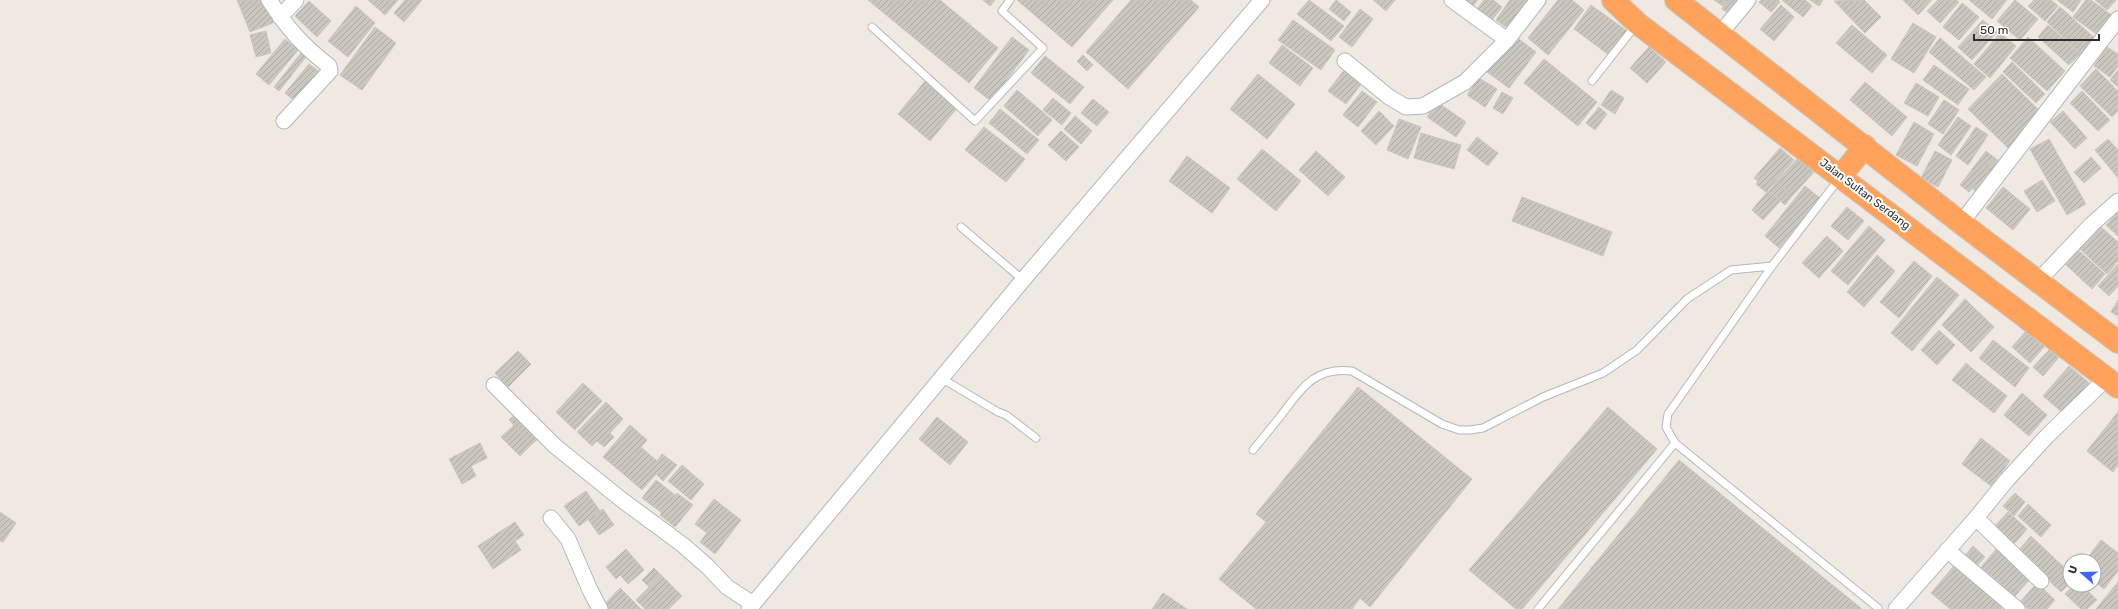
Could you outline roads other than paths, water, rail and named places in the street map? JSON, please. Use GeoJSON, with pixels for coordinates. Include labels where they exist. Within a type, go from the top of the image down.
{"type":"FeatureCollection","features":[{"type":"Feature","properties":{"kind":"highway","name":"Jalan Sultan Serdang"},"geometry":{"type":"LineString","coordinates":[[1613,0],[1637,23],[1841,176],[2112,383]]}},
{"type":"Feature","properties":{"kind":"highway"},"geometry":{"type":"LineString","coordinates":[[1676,0],[1865,146],[1961,223],[2118,342]]}},
{"type":"Feature","properties":{"kind":"highway"},"geometry":{"type":"LineString","coordinates":[[1841,176],[1865,146]]}},
{"type":"Feature","properties":{"kind":"street"},"geometry":{"type":"LineString","coordinates":[[269,0],[280,17],[297,38],[329,66],[330,71],[284,120]]}},
{"type":"Feature","properties":{"kind":"street"},"geometry":{"type":"LineString","coordinates":[[280,17],[296,0]]}},
{"type":"Feature","properties":{"kind":"street"},"geometry":{"type":"LineString","coordinates":[[494,385],[555,446],[622,500],[683,545],[708,567],[727,587],[751,607],[1023,280],[1262,0]]}},
{"type":"Feature","properties":{"kind":"street"},"geometry":{"type":"LineString","coordinates":[[1452,0],[1507,40]]}},
{"type":"Feature","properties":{"kind":"street"},"geometry":{"type":"LineString","coordinates":[[1345,61],[1390,97],[1412,108],[1423,106],[1465,82],[1507,40],[1538,0]]}},
{"type":"Feature","properties":{"kind":"street"},"geometry":{"type":"LineString","coordinates":[[1720,35],[1748,0]]}},
{"type":"Feature","properties":{"kind":"street"},"geometry":{"type":"LineString","coordinates":[[1961,223],[2118,19]]}},
{"type":"Feature","properties":{"kind":"street"},"geometry":{"type":"LineString","coordinates":[[2038,281],[2092,224],[2118,201]]}},
{"type":"Feature","properties":{"kind":"street"},"geometry":{"type":"LineString","coordinates":[[1902,607],[1947,550],[2047,436],[2112,383]]}},
{"type":"Feature","properties":{"kind":"street"},"geometry":{"type":"LineString","coordinates":[[551,518],[568,539],[600,609]]}},
{"type":"Feature","properties":{"kind":"street"},"geometry":{"type":"LineString","coordinates":[[1976,518],[2041,581]]}},
{"type":"Feature","properties":{"kind":"street"},"geometry":{"type":"LineString","coordinates":[[1947,550],[2017,609]]}},
{"type":"Feature","properties":{"kind":"lane"},"geometry":{"type":"LineString","coordinates":[[872,27],[976,121],[1043,48],[1002,11],[1010,0]]}},
{"type":"Feature","properties":{"kind":"lane"},"geometry":{"type":"LineString","coordinates":[[1592,81],[1637,23]]}},
{"type":"Feature","properties":{"kind":"lane"},"geometry":{"type":"LineString","coordinates":[[1841,176],[1772,266],[1668,414],[1666,427],[1675,443],[1878,608]]}},
{"type":"Feature","properties":{"kind":"lane"},"geometry":{"type":"LineString","coordinates":[[961,227],[1023,280]]}},
{"type":"Feature","properties":{"kind":"lane"},"geometry":{"type":"LineString","coordinates":[[1253,450],[1299,389],[1314,378],[1329,371],[1339,370],[1352,371],[1442,424],[1459,430],[1483,428],[1543,397],[1603,373],[1638,350],[1687,299],[1731,270],[1772,266]]}},
{"type":"Feature","properties":{"kind":"lane"},"geometry":{"type":"LineString","coordinates":[[941,378],[998,412],[1006,415],[1036,438]]}},
{"type":"Feature","properties":{"kind":"lane"},"geometry":{"type":"LineString","coordinates":[[1538,609],[1675,443]]}}]}
